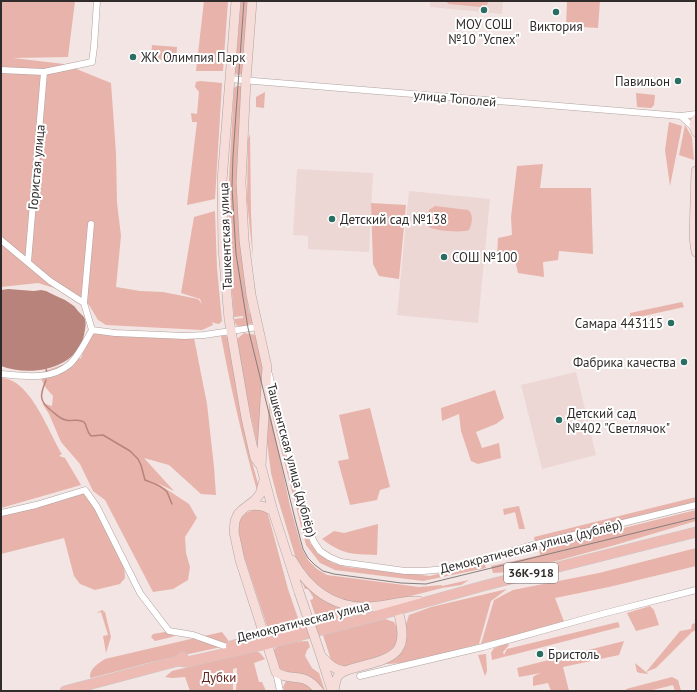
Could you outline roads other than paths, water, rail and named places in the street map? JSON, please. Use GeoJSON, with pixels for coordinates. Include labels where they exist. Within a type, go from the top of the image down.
{"type":"FeatureCollection","features":[{"type":"Feature","properties":{"kind":"main road","name":"Ташкентская улица"},"geometry":{"type":"LineString","coordinates":[[236,1],[222,187],[223,248],[230,331],[255,458],[261,466]]}},
{"type":"Feature","properties":{"kind":"main road","name":"Ташкентская улица"},"geometry":{"type":"LineString","coordinates":[[252,1],[241,182],[244,240],[251,295],[267,367],[261,466],[273,512],[333,691]]}},
{"type":"Feature","properties":{"kind":"main road"},"geometry":{"type":"LineString","coordinates":[[696,172],[694,237],[696,252]]}},
{"type":"Feature","properties":{"kind":"main road"},"geometry":{"type":"LineString","coordinates":[[265,480],[260,494],[242,510],[235,521],[234,532],[240,560],[276,672],[282,676],[304,679],[313,684],[319,691]]}},
{"type":"Feature","properties":{"kind":"main road"},"geometry":{"type":"LineString","coordinates":[[247,507],[257,505],[264,506],[273,512]]}},
{"type":"Feature","properties":{"kind":"main road","name":"Демократическая улица"},"geometry":{"type":"LineString","coordinates":[[178,661],[184,656],[266,640],[398,611],[434,599],[696,532]]}},
{"type":"Feature","properties":{"kind":"main road"},"geometry":{"type":"LineString","coordinates":[[284,544],[305,579],[319,592],[332,600],[343,604],[363,607],[378,606],[408,600],[419,600]]}},
{"type":"Feature","properties":{"kind":"main road","name":"Демократическая улица"},"geometry":{"type":"LineString","coordinates":[[65,691],[178,661],[188,662],[328,621],[363,615],[419,600],[434,599]]}},
{"type":"Feature","properties":{"kind":"main road"},"geometry":{"type":"LineString","coordinates":[[333,691],[338,677],[345,671],[386,659],[395,654],[401,646],[402,638],[401,621],[398,611]]}},
{"type":"Feature","properties":{"kind":"main road"},"geometry":{"type":"LineString","coordinates":[[320,654],[333,668],[345,671]]}},
{"type":"Feature","properties":{"kind":"street"},"geometry":{"type":"LineString","coordinates":[[1,70],[44,72],[92,62],[97,1]]}},
{"type":"Feature","properties":{"kind":"street","name":"Гористая улица"},"geometry":{"type":"LineString","coordinates":[[28,262],[44,72]]}},
{"type":"Feature","properties":{"kind":"street","name":"улица Тополей"},"geometry":{"type":"LineString","coordinates":[[230,79],[681,116],[696,114]]}},
{"type":"Feature","properties":{"kind":"street"},"geometry":{"type":"LineString","coordinates":[[681,116],[696,127]]}},
{"type":"Feature","properties":{"kind":"street"},"geometry":{"type":"LineString","coordinates":[[1,374],[27,377],[55,373],[71,363],[92,330],[84,303],[91,224]]}},
{"type":"Feature","properties":{"kind":"street"},"geometry":{"type":"LineString","coordinates":[[1,240],[50,281],[84,303]]}},
{"type":"Feature","properties":{"kind":"street"},"geometry":{"type":"LineString","coordinates":[[92,330],[114,333],[172,336],[204,335],[258,327]]}},
{"type":"Feature","properties":{"kind":"street","name":"Ташкентская улица (дублёр)"},"geometry":{"type":"LineString","coordinates":[[267,367],[310,533],[320,551]]}},
{"type":"Feature","properties":{"kind":"street"},"geometry":{"type":"LineString","coordinates":[[1,513],[36,505],[85,490],[97,508],[140,593],[169,631],[193,636],[227,647]]}},
{"type":"Feature","properties":{"kind":"street","name":"Демократическая улица (дублёр)"},"geometry":{"type":"LineString","coordinates":[[320,551],[341,562],[399,570],[424,571],[445,568],[487,558],[696,504]]}},
{"type":"Feature","properties":{"kind":"street"},"geometry":{"type":"LineString","coordinates":[[360,676],[483,647],[696,590]]}},
{"type":"Feature","properties":{"kind":"street"},"geometry":{"type":"LineString","coordinates":[[276,672],[280,691]]}},
{"type":"Feature","properties":{"kind":"waterway"},"geometry":{"type":"LineString","coordinates":[[46,380],[42,390],[42,398],[48,408],[64,419],[80,420],[84,422],[91,436],[103,435],[130,451],[138,459],[145,480],[156,484],[165,490],[172,504]]}},
{"type":"Feature","properties":{"kind":"tram line"},"geometry":{"type":"LineString","coordinates":[[244,1],[232,187],[236,254],[248,328],[295,519],[303,549],[308,558],[323,571],[334,574],[401,583],[426,584],[696,518]]}},
{"type":"Feature","properties":{"kind":"place","name":"МОУ СОШ №10 \"Успех\""},"geometry":{"type":"Point","coordinates":[484,10]}},
{"type":"Feature","properties":{"kind":"place","name":"Виктория"},"geometry":{"type":"Point","coordinates":[556,12]}},
{"type":"Feature","properties":{"kind":"place","name":"ЖК Олимпия Парк"},"geometry":{"type":"Point","coordinates":[133,57]}},
{"type":"Feature","properties":{"kind":"place","name":"Павильон"},"geometry":{"type":"Point","coordinates":[678,81]}},
{"type":"Feature","properties":{"kind":"place","name":"Детский сад №138"},"geometry":{"type":"Point","coordinates":[332,219]}},
{"type":"Feature","properties":{"kind":"place","name":"СОШ №100"},"geometry":{"type":"Point","coordinates":[444,257]}},
{"type":"Feature","properties":{"kind":"place","name":"Самара 443115"},"geometry":{"type":"Point","coordinates":[671,323]}},
{"type":"Feature","properties":{"kind":"place","name":"Фабрика качества"},"geometry":{"type":"Point","coordinates":[684,362]}},
{"type":"Feature","properties":{"kind":"place","name":"Детский сад №402 \"Светлячок\""},"geometry":{"type":"Point","coordinates":[559,420]}},
{"type":"Feature","properties":{"kind":"place","name":"Бристоль"},"geometry":{"type":"Point","coordinates":[540,654]}},
{"type":"Feature","properties":{"kind":"park label","name":"Дубки"},"geometry":{"type":"Point","coordinates":[219,677]}}]}
